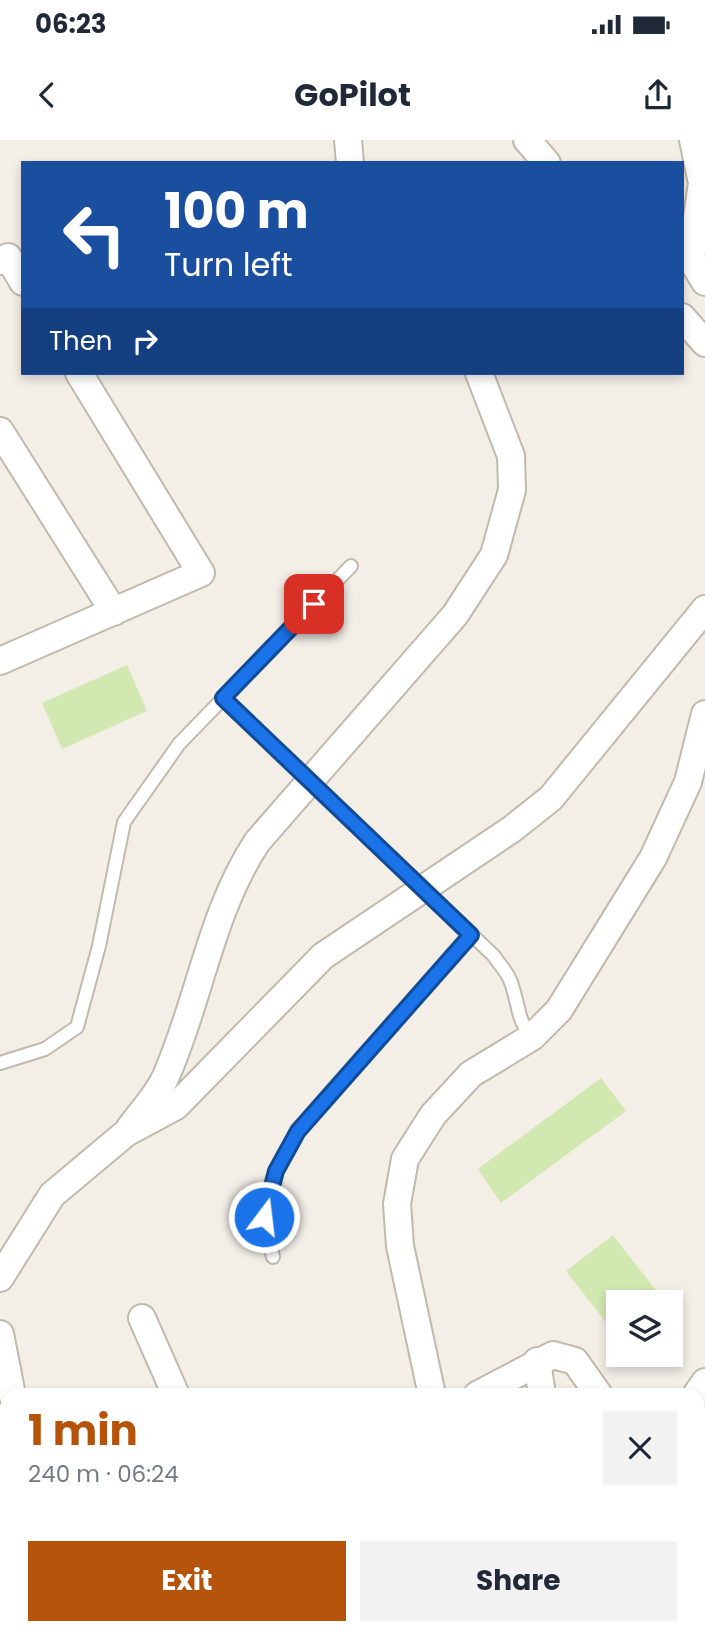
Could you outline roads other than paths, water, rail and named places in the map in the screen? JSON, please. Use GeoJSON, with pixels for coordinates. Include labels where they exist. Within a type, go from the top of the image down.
{"type":"FeatureCollection","features":[{"type":"Feature","properties":{"kind":"street"},"geometry":{"type":"LineString","coordinates":[[348,140],[350,161]]}},
{"type":"Feature","properties":{"kind":"street"},"geometry":{"type":"LineString","coordinates":[[527,140],[545,161]]}},
{"type":"Feature","properties":{"kind":"street"},"geometry":{"type":"LineString","coordinates":[[693,140],[702,168],[702,183],[691,259],[705,282]]}},
{"type":"Feature","properties":{"kind":"street"},"geometry":{"type":"LineString","coordinates":[[0,261],[8,257],[21,279]]}},
{"type":"Feature","properties":{"kind":"street"},"geometry":{"type":"LineString","coordinates":[[684,319],[705,343]]}},
{"type":"Feature","properties":{"kind":"street"},"geometry":{"type":"LineString","coordinates":[[0,661],[201,573],[80,375]]}},
{"type":"Feature","properties":{"kind":"street"},"geometry":{"type":"LineString","coordinates":[[126,1133],[165,1078],[237,871],[257,842],[455,615],[494,555],[512,491],[510,456],[480,375]]}},
{"type":"Feature","properties":{"kind":"street"},"geometry":{"type":"LineString","coordinates":[[0,431],[114,612]]}},
{"type":"Feature","properties":{"kind":"street"},"geometry":{"type":"LineString","coordinates":[[0,1278],[52,1195],[126,1133],[176,1106],[323,956],[512,829],[551,798],[705,609]]}},
{"type":"Feature","properties":{"kind":"street"},"geometry":{"type":"LineString","coordinates":[[431,1388],[400,1245],[397,1205],[405,1159],[433,1115],[471,1074],[532,1037],[559,1010],[653,858],[688,782],[705,715]]}},
{"type":"Feature","properties":{"kind":"street"},"geometry":{"type":"LineString","coordinates":[[142,1318],[173,1388]]}},
{"type":"Feature","properties":{"kind":"street"},"geometry":{"type":"LineString","coordinates":[[0,1334],[11,1388]]}},
{"type":"Feature","properties":{"kind":"street"},"geometry":{"type":"LineString","coordinates":[[489,1388],[553,1354],[575,1361],[594,1388]]}},
{"type":"Feature","properties":{"kind":"street"},"geometry":{"type":"LineString","coordinates":[[537,1361],[541,1388]]}},
{"type":"Feature","properties":{"kind":"lane"},"geometry":{"type":"LineString","coordinates":[[0,1063],[45,1049],[77,1027],[99,946],[124,822],[179,744],[351,566]]}},
{"type":"Feature","properties":{"kind":"lane"},"geometry":{"type":"LineString","coordinates":[[223,698],[494,956],[510,979],[518,1014],[523,1027],[532,1037]]}},
{"type":"Feature","properties":{"kind":"lane"},"geometry":{"type":"LineString","coordinates":[[273,1257],[264,1217],[276,1171],[298,1131],[471,935]]}}]}
